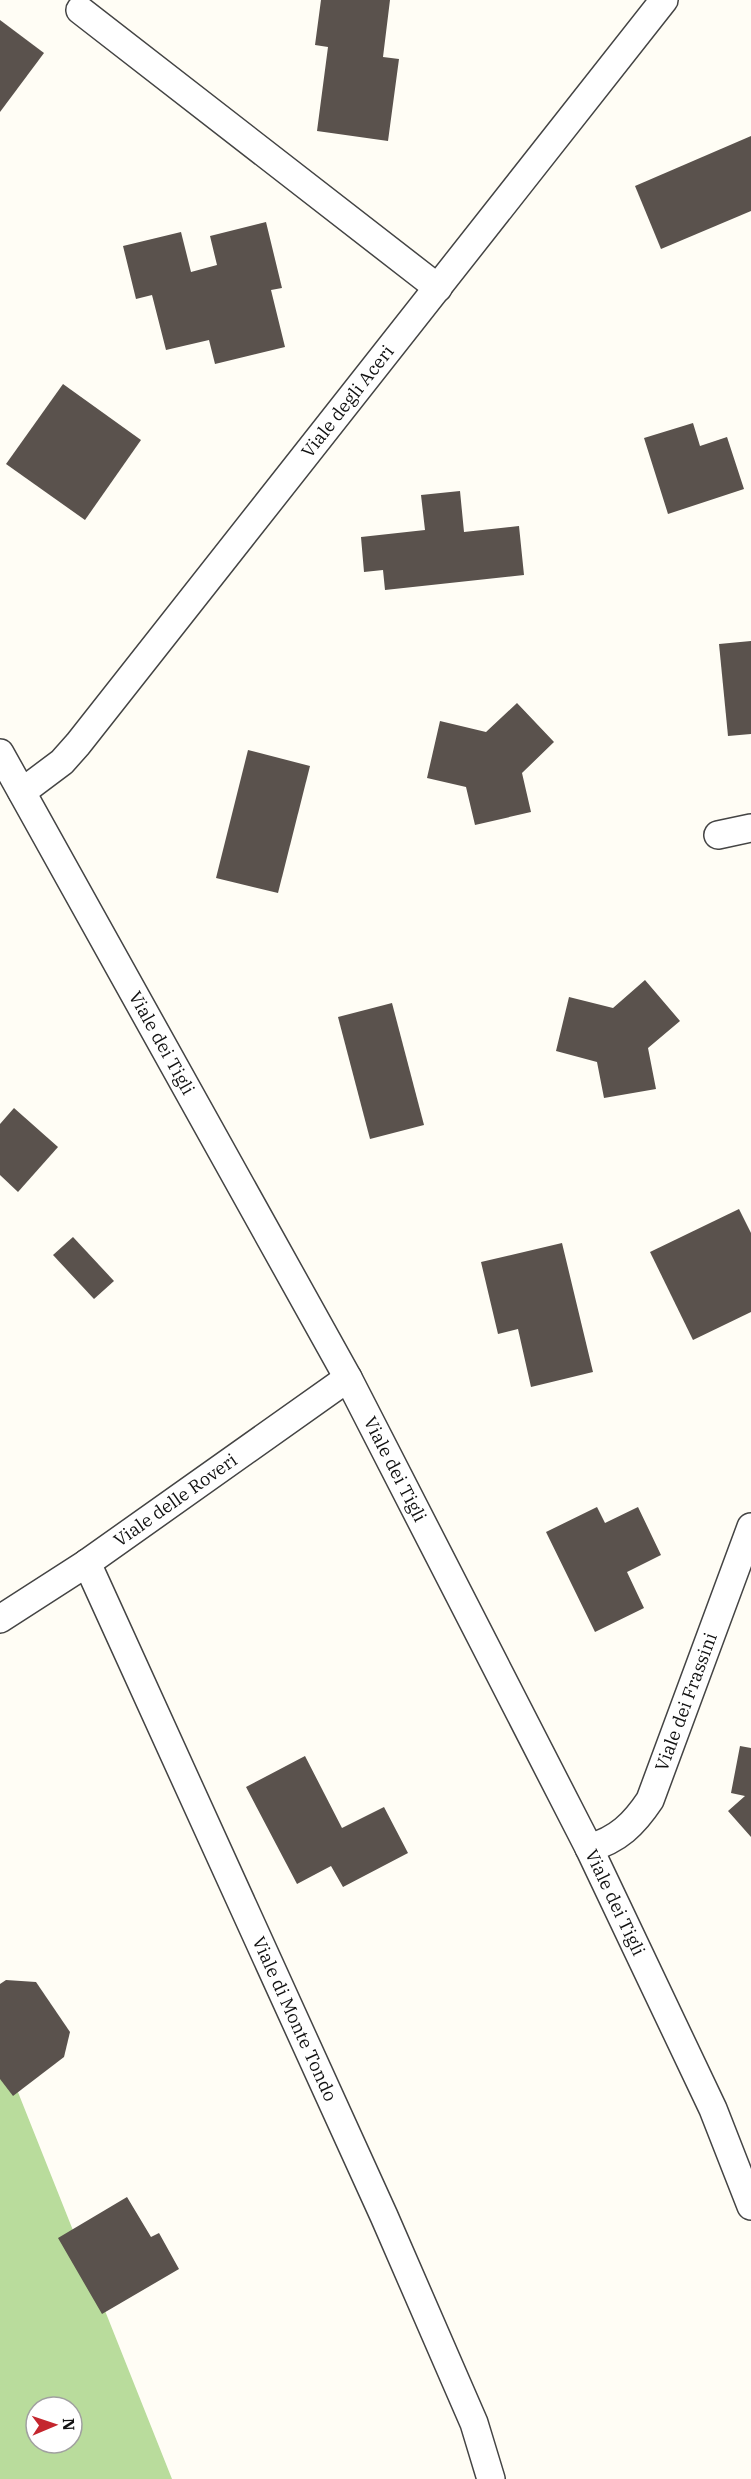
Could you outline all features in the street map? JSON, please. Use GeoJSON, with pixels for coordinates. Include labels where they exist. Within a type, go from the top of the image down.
{"type":"FeatureCollection","features":[{"type":"Feature","properties":{"kind":"street","name":"Viale degli Aceri"},"geometry":{"type":"LineString","coordinates":[[22,792],[62,762],[78,744],[664,0]]}},
{"type":"Feature","properties":{"kind":"street"},"geometry":{"type":"LineString","coordinates":[[80,10],[438,288]]}},
{"type":"Feature","properties":{"kind":"street","name":"Viale dei Tigli"},"geometry":{"type":"LineString","coordinates":[[0,753],[348,1378],[589,1848],[713,2109],[751,2206]]}},
{"type":"Feature","properties":{"kind":"street"},"geometry":{"type":"LineString","coordinates":[[718,835],[751,828]]}},
{"type":"Feature","properties":{"kind":"street","name":"Viale delle Roveri"},"geometry":{"type":"LineString","coordinates":[[0,1619],[87,1563],[348,1378]]}},
{"type":"Feature","properties":{"kind":"street","name":"Viale dei Frassini"},"geometry":{"type":"LineString","coordinates":[[589,1848],[602,1844],[626,1830],[650,1800],[751,1527]]}},
{"type":"Feature","properties":{"kind":"street","name":"Viale di Monte Tondo"},"geometry":{"type":"LineString","coordinates":[[87,1563],[384,2216],[474,2423],[491,2479]]}},
{"type":"Feature","properties":{"kind":"green space"},"geometry":{"type":"Polygon","coordinates":[[[0,2047],[172,2479],[0,2479],[0,2047]]]}},
{"type":"Feature","properties":{"kind":"building"},"geometry":{"type":"Polygon","coordinates":[[[321,0],[390,0],[383,57],[399,59],[388,141],[317,131],[328,47],[315,45],[321,0]]]}},
{"type":"Feature","properties":{"kind":"building"},"geometry":{"type":"Polygon","coordinates":[[[0,20],[44,53],[0,112],[0,20]]]}},
{"type":"Feature","properties":{"kind":"building"},"geometry":{"type":"Polygon","coordinates":[[[751,136],[751,211],[661,249],[635,186],[751,136]]]}},
{"type":"Feature","properties":{"kind":"building"},"geometry":{"type":"Polygon","coordinates":[[[266,222],[282,288],[271,290],[285,347],[215,364],[209,340],[166,350],[152,295],[136,299],[123,246],[181,232],[191,272],[217,265],[210,236],[266,222]]]}},
{"type":"Feature","properties":{"kind":"building"},"geometry":{"type":"Polygon","coordinates":[[[63,384],[141,440],[85,520],[6,464],[63,384]]]}},
{"type":"Feature","properties":{"kind":"building"},"geometry":{"type":"Polygon","coordinates":[[[693,423],[700,446],[727,437],[744,489],[668,514],[644,438],[693,423]]]}},
{"type":"Feature","properties":{"kind":"building"},"geometry":{"type":"Polygon","coordinates":[[[460,491],[464,532],[519,526],[524,575],[385,590],[383,570],[364,572],[361,537],[425,530],[421,495],[460,491]]]}},
{"type":"Feature","properties":{"kind":"building"},"geometry":{"type":"Polygon","coordinates":[[[751,641],[751,734],[728,736],[719,644],[751,641]]]}},
{"type":"Feature","properties":{"kind":"building"},"geometry":{"type":"Polygon","coordinates":[[[517,703],[554,742],[522,773],[531,812],[475,825],[466,787],[427,778],[440,721],[486,732],[517,703]]]}},
{"type":"Feature","properties":{"kind":"building"},"geometry":{"type":"Polygon","coordinates":[[[248,750],[310,766],[278,893],[216,878],[248,750]]]}},
{"type":"Feature","properties":{"kind":"building"},"geometry":{"type":"Polygon","coordinates":[[[645,980],[680,1021],[648,1048],[656,1089],[604,1098],[597,1062],[556,1051],[569,997],[613,1008],[645,980]]]}},
{"type":"Feature","properties":{"kind":"building"},"geometry":{"type":"Polygon","coordinates":[[[392,1003],[424,1125],[370,1139],[338,1017],[392,1003]]]}},
{"type":"Feature","properties":{"kind":"building"},"geometry":{"type":"Polygon","coordinates":[[[14,1108],[58,1147],[18,1192],[0,1175],[0,1124],[14,1108]]]}},
{"type":"Feature","properties":{"kind":"building"},"geometry":{"type":"Polygon","coordinates":[[[739,1209],[751,1233],[751,1312],[693,1340],[650,1252],[739,1209]]]}},
{"type":"Feature","properties":{"kind":"building"},"geometry":{"type":"Polygon","coordinates":[[[73,1237],[114,1281],[94,1299],[53,1255],[73,1237]]]}},
{"type":"Feature","properties":{"kind":"building"},"geometry":{"type":"Polygon","coordinates":[[[562,1243],[593,1372],[531,1387],[518,1329],[498,1334],[481,1262],[562,1243]]]}},
{"type":"Feature","properties":{"kind":"building"},"geometry":{"type":"Polygon","coordinates":[[[597,1507],[605,1523],[638,1507],[661,1555],[627,1572],[644,1608],[595,1632],[546,1532],[597,1507]]]}},
{"type":"Feature","properties":{"kind":"building"},"geometry":{"type":"Polygon","coordinates":[[[740,1746],[751,1748],[751,1837],[728,1811],[745,1796],[731,1793],[740,1746]]]}},
{"type":"Feature","properties":{"kind":"building"},"geometry":{"type":"Polygon","coordinates":[[[305,1756],[342,1828],[384,1807],[408,1853],[343,1887],[331,1866],[297,1884],[246,1787],[305,1756]]]}},
{"type":"Feature","properties":{"kind":"building"},"geometry":{"type":"Polygon","coordinates":[[[6,1980],[36,1982],[70,2032],[64,2057],[13,2096],[0,2079],[0,1984],[6,1980]]]}},
{"type":"Feature","properties":{"kind":"building"},"geometry":{"type":"Polygon","coordinates":[[[127,2197],[151,2237],[159,2233],[179,2269],[102,2314],[58,2238],[127,2197]]]}}]}
